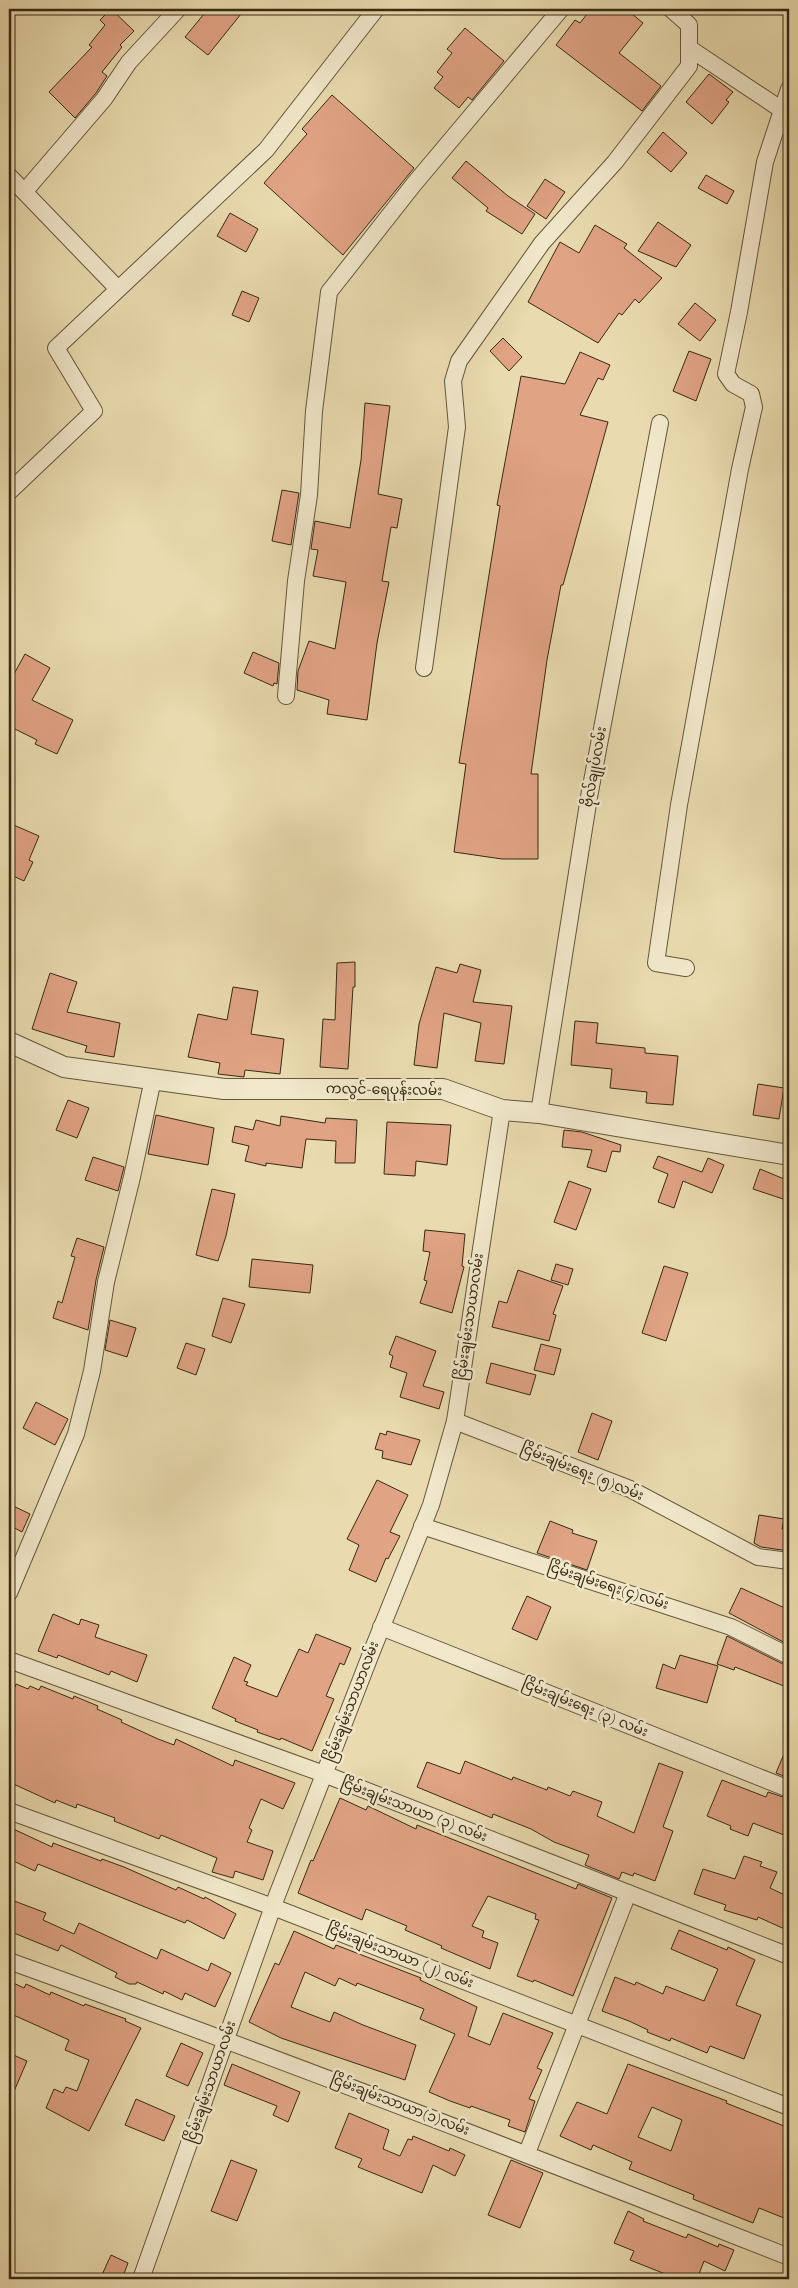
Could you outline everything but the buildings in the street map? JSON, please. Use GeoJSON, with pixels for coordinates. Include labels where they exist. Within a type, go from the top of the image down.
{"type":"FeatureCollection","features":[{"type":"Feature","properties":{"kind":"street"},"geometry":{"type":"LineString","coordinates":[[25,191],[104,100],[129,62],[178,9]]}},
{"type":"Feature","properties":{"kind":"street"},"geometry":{"type":"LineString","coordinates":[[9,492],[94,411],[56,348],[266,150],[376,9]]}},
{"type":"Feature","properties":{"kind":"street"},"geometry":{"type":"LineString","coordinates":[[286,696],[296,582],[309,495],[314,411],[329,292],[414,184],[561,9]]}},
{"type":"Feature","properties":{"kind":"street"},"geometry":{"type":"LineString","coordinates":[[424,668],[457,427],[454,381],[459,360],[542,243],[615,162],[689,66],[689,25],[671,9]]}},
{"type":"Feature","properties":{"kind":"street"},"geometry":{"type":"LineString","coordinates":[[688,48],[782,110]]}},
{"type":"Feature","properties":{"kind":"street"},"geometry":{"type":"LineString","coordinates":[[686,968],[656,963],[678,805],[740,469],[754,407],[750,394],[733,384],[726,374],[739,312],[765,162],[789,90]]}},
{"type":"Feature","properties":{"kind":"street"},"geometry":{"type":"LineString","coordinates":[[9,176],[118,289]]}},
{"type":"Feature","properties":{"kind":"street","name":"ဗိုလ်ချုပ်လမ်း"},"geometry":{"type":"LineString","coordinates":[[539,1113],[589,797],[660,423]]}},
{"type":"Feature","properties":{"kind":"street","name":"ကလွင်-ရေပုန်းလမ်း"},"geometry":{"type":"LineString","coordinates":[[9,1042],[64,1067],[224,1089],[443,1089],[502,1110],[539,1113],[789,1155]]}},
{"type":"Feature","properties":{"kind":"street"},"geometry":{"type":"LineString","coordinates":[[9,1593],[76,1434],[92,1371],[106,1282],[132,1177],[153,1079]]}},
{"type":"Feature","properties":{"kind":"street","name":"ငြိမ်းချမ်းသာယာလမ်း"},"geometry":{"type":"LineString","coordinates":[[141,2279],[274,1907],[381,1627],[431,1505],[455,1422],[502,1110]]}},
{"type":"Feature","properties":{"kind":"street","name":"ငြိမ်းချမ်းရေး (၅)လမ်း"},"geometry":{"type":"LineString","coordinates":[[455,1422],[630,1489],[758,1557],[789,1561]]}},
{"type":"Feature","properties":{"kind":"street","name":"ငြိမ်းချမ်းရေး(၄)လမ်း"},"geometry":{"type":"LineString","coordinates":[[422,1526],[731,1627],[789,1656]]}},
{"type":"Feature","properties":{"kind":"street","name":"ငြိမ်းချမ်းရေး (၃) လမ်း"},"geometry":{"type":"LineString","coordinates":[[381,1627],[789,1789]]}},
{"type":"Feature","properties":{"kind":"street","name":"ငြိမ်းချမ်းသာယာ (၃) လမ်း"},"geometry":{"type":"LineString","coordinates":[[9,1660],[324,1774],[789,1956]]}},
{"type":"Feature","properties":{"kind":"street","name":"ငြိမ်းချမ်းသာယာ (၂) လမ်း"},"geometry":{"type":"LineString","coordinates":[[9,1810],[274,1907],[789,2108]]}},
{"type":"Feature","properties":{"kind":"street"},"geometry":{"type":"LineString","coordinates":[[527,2154],[628,1893]]}},
{"type":"Feature","properties":{"kind":"street","name":"ငြိမ်းချမ်းသာယာ(၁)လမ်း"},"geometry":{"type":"LineString","coordinates":[[9,1961],[226,2038],[789,2257]]}}]}
